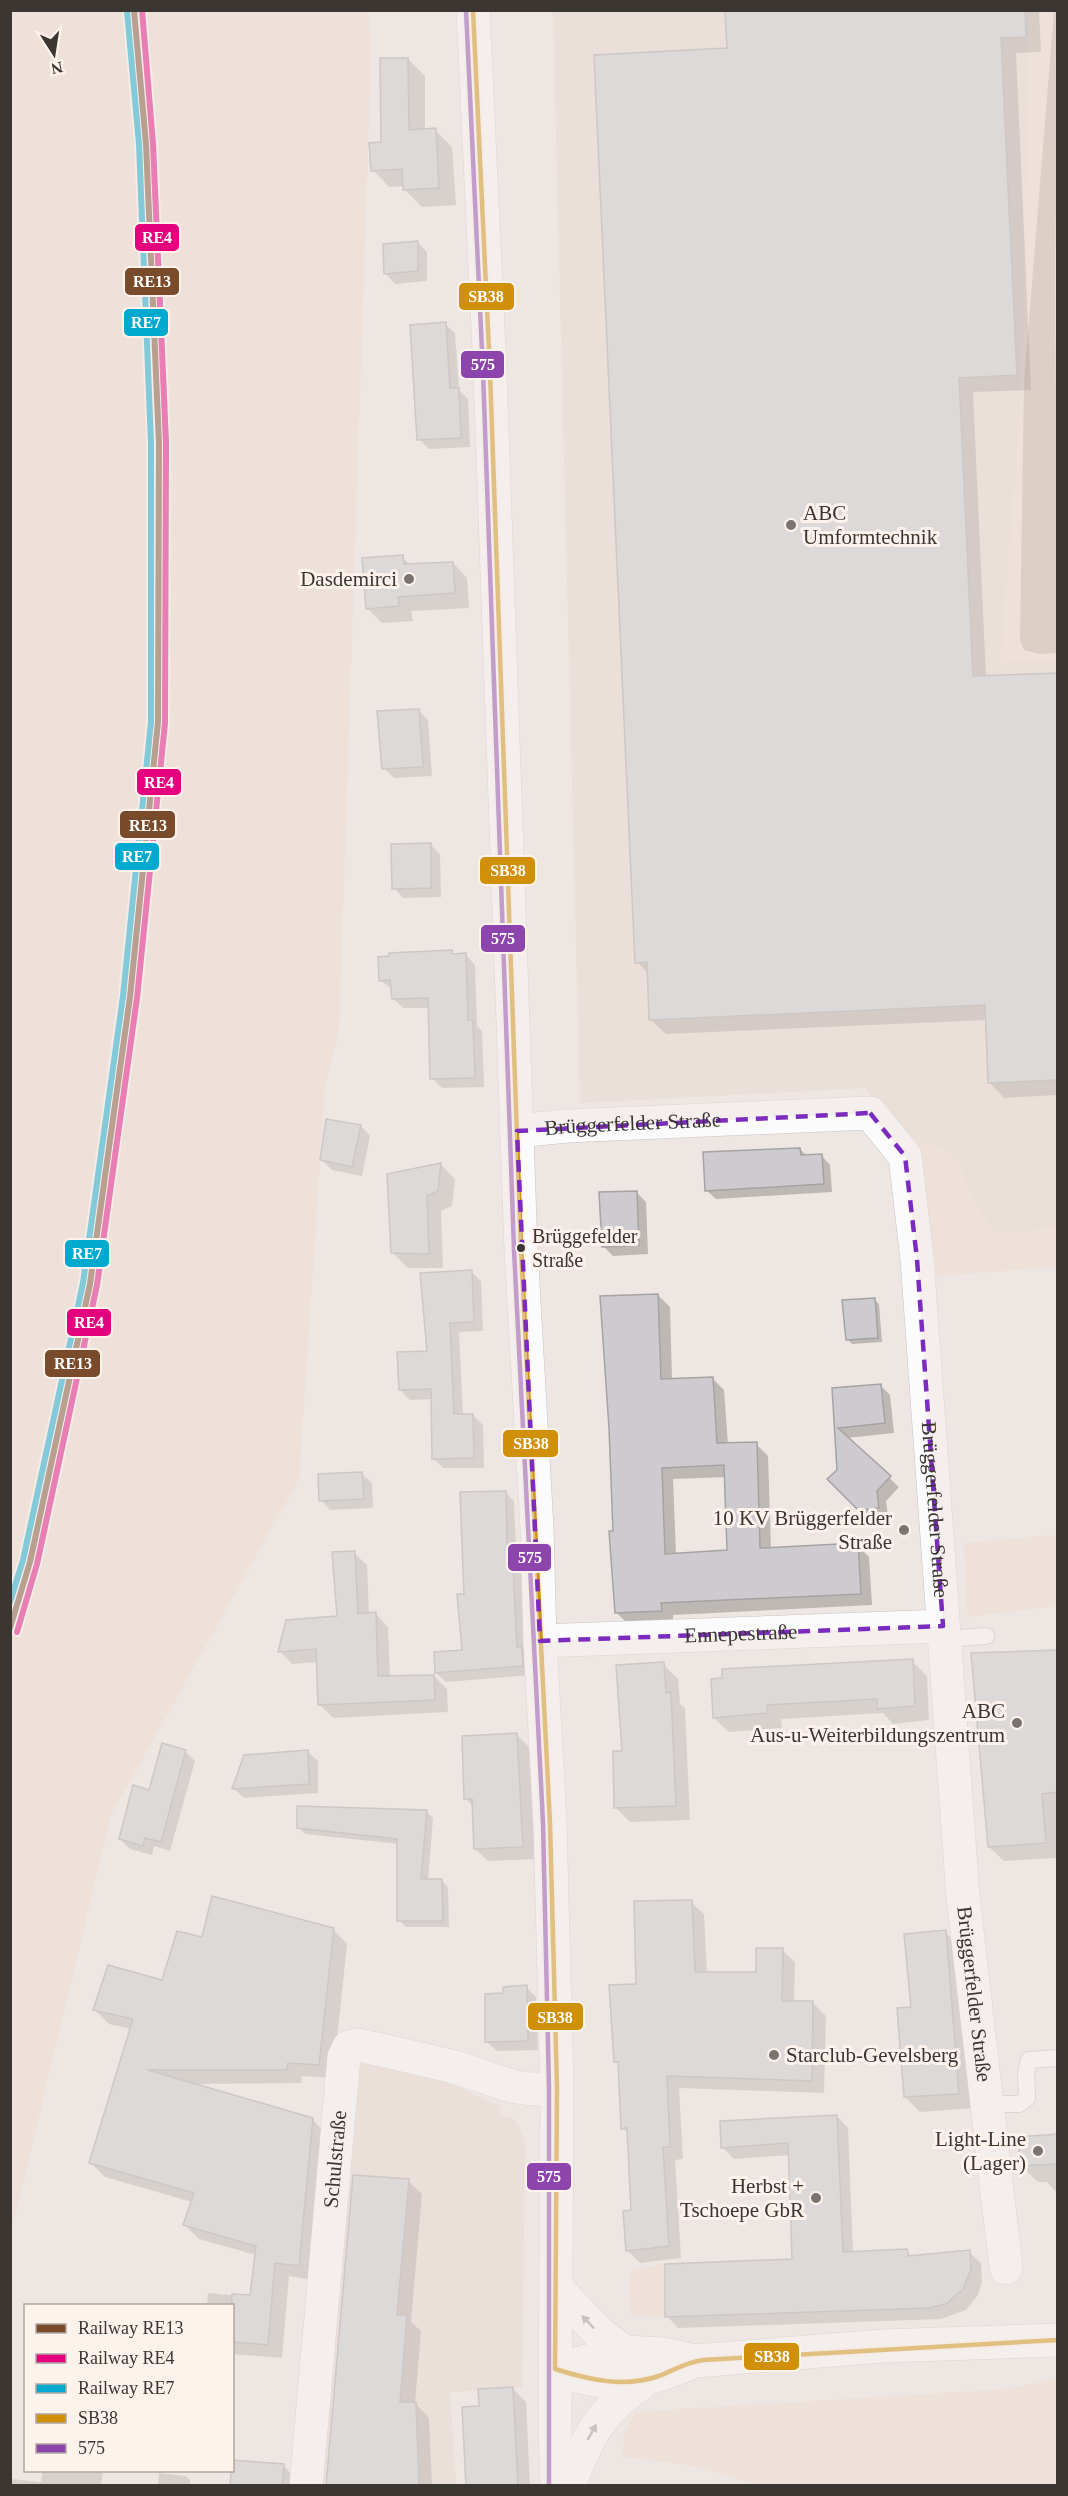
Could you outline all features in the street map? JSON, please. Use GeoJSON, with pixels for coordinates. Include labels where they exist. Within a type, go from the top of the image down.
{"type":"FeatureCollection","features":[{"type":"Feature","properties":{"kind":"main road"},"geometry":{"type":"LineString","coordinates":[[473,10],[490,372],[521,1250],[537,1528],[549,1811],[557,2088],[555,2369],[557,2486]]}},
{"type":"Feature","properties":{"kind":"main road","name":"Brüggerfelder Straße"},"geometry":{"type":"LineString","coordinates":[[518,1131],[567,1126],[870,1113],[905,1156],[917,1259],[963,1897],[1006,2268]]}},
{"type":"Feature","properties":{"kind":"main road","name":"Ennepestraße"},"geometry":{"type":"LineString","coordinates":[[540,1641],[943,1632]]}},
{"type":"Feature","properties":{"kind":"main road","name":"Schulstraße"},"geometry":{"type":"LineString","coordinates":[[306,2486],[344,2057],[349,2047],[358,2044],[457,2068],[509,2088],[536,2090],[557,2088]]}},
{"type":"Feature","properties":{"kind":"main road"},"geometry":{"type":"LineString","coordinates":[[556,2287],[597,2331],[624,2352]]}},
{"type":"Feature","properties":{"kind":"main road"},"geometry":{"type":"LineString","coordinates":[[555,2369],[624,2352],[664,2354],[695,2361],[884,2346],[1058,2340]]}},
{"type":"Feature","properties":{"kind":"main road"},"geometry":{"type":"LineString","coordinates":[[569,2486],[583,2446],[595,2424],[622,2397],[643,2382],[695,2361]]}},
{"type":"Feature","properties":{"kind":"main road"},"geometry":{"type":"LineString","coordinates":[[555,2369],[600,2382],[643,2382]]}},
{"type":"Feature","properties":{"kind":"lane"},"geometry":{"type":"LineString","coordinates":[[943,1632],[986,1636]]}},
{"type":"Feature","properties":{"kind":"lane"},"geometry":{"type":"LineString","coordinates":[[987,2104],[1019,2104],[1027,2098],[1026,2073],[1029,2060],[1058,2058]]}},
{"type":"Feature","properties":{"kind":"highlighted area"},"geometry":{"type":"Polygon","coordinates":[[[870,1113],[905,1156],[917,1259],[943,1626],[540,1641],[517,1131],[870,1113]]]}},
{"type":"Feature","properties":{"kind":"shaded area"},"geometry":{"type":"Polygon","coordinates":[[[11,10],[369,11],[371,59],[339,1030],[325,1084],[299,1479],[111,1815],[11,2233],[11,10]]]}},
{"type":"Feature","properties":{"kind":"shaded area","name":"ABC Umformtechnik"},"geometry":{"type":"Polygon","coordinates":[[[553,11],[1029,11],[1022,391],[1001,661],[1057,661],[1057,1262],[937,1276],[919,1145],[865,1088],[580,1103],[553,11]]]}},
{"type":"Feature","properties":{"kind":"shaded area"},"geometry":{"type":"Polygon","coordinates":[[[1029,11],[1057,11],[1057,661],[1001,662],[1022,391],[1029,11]]]}},
{"type":"Feature","properties":{"kind":"shaded area"},"geometry":{"type":"Polygon","coordinates":[[[1054,11],[1058,11],[1055,288],[1058,653],[1039,654],[1024,650],[1020,640],[1024,382],[1054,11]]]}},
{"type":"Feature","properties":{"kind":"shaded area"},"geometry":{"type":"Polygon","coordinates":[[[919,1145],[934,1145],[957,1158],[973,1198],[997,1234],[1057,1227],[1057,1267],[937,1276],[919,1145]]]}},
{"type":"Feature","properties":{"kind":"shaded area"},"geometry":{"type":"Polygon","coordinates":[[[1057,1535],[1057,1606],[968,1617],[964,1543],[1057,1535]]]}},
{"type":"Feature","properties":{"kind":"shaded area"},"geometry":{"type":"Polygon","coordinates":[[[372,2061],[444,2081],[500,2106],[499,2114],[514,2119],[525,2143],[522,2388],[450,2392],[456,2485],[306,2486],[357,2072],[363,2063],[372,2061]]]}},
{"type":"Feature","properties":{"kind":"shaded area"},"geometry":{"type":"Polygon","coordinates":[[[665,2264],[665,2317],[631,2316],[629,2279],[633,2270],[665,2264]]]}},
{"type":"Feature","properties":{"kind":"shaded area"},"geometry":{"type":"Polygon","coordinates":[[[1057,2378],[1057,2485],[762,2485],[684,2464],[623,2457],[624,2433],[636,2412],[1009,2389],[1057,2378]]]}},
{"type":"Feature","properties":{"kind":"building","name":"ABC Umformtechnik"},"geometry":{"type":"Polygon","coordinates":[[[725,10],[1025,10],[1026,37],[1001,38],[1017,375],[959,378],[973,676],[1058,673],[1058,1080],[988,1083],[985,1005],[649,1020],[647,962],[635,963],[594,55],[727,48],[725,10]]]}},
{"type":"Feature","properties":{"kind":"building"},"geometry":{"type":"Polygon","coordinates":[[[380,58],[408,58],[409,130],[436,128],[439,188],[403,190],[402,169],[371,171],[369,143],[381,142],[380,58]]]}},
{"type":"Feature","properties":{"kind":"building"},"geometry":{"type":"Polygon","coordinates":[[[418,241],[418,271],[384,274],[383,244],[418,241]]]}},
{"type":"Feature","properties":{"kind":"building"},"geometry":{"type":"Polygon","coordinates":[[[446,322],[450,388],[459,388],[461,438],[417,440],[410,325],[446,322]]]}},
{"type":"Feature","properties":{"kind":"building","name":"Dasdemirci"},"geometry":{"type":"Polygon","coordinates":[[[403,555],[404,564],[453,562],[455,593],[398,597],[399,606],[366,609],[362,558],[403,555]]]}},
{"type":"Feature","properties":{"kind":"building"},"geometry":{"type":"Polygon","coordinates":[[[419,709],[423,767],[382,769],[377,711],[419,709]]]}},
{"type":"Feature","properties":{"kind":"building"},"geometry":{"type":"Polygon","coordinates":[[[431,843],[431,888],[392,889],[391,844],[431,843]]]}},
{"type":"Feature","properties":{"kind":"building"},"geometry":{"type":"Polygon","coordinates":[[[452,950],[452,954],[466,953],[468,1020],[473,1020],[475,1078],[430,1079],[428,998],[392,999],[390,980],[379,981],[378,957],[389,956],[389,953],[452,950]]]}},
{"type":"Feature","properties":{"kind":"building"},"geometry":{"type":"Polygon","coordinates":[[[326,1119],[361,1125],[352,1167],[320,1160],[326,1119]]]}},
{"type":"Feature","properties":{"kind":"building"},"geometry":{"type":"Polygon","coordinates":[[[800,1148],[801,1155],[822,1154],[824,1184],[705,1191],[703,1152],[800,1148]]]}},
{"type":"Feature","properties":{"kind":"building"},"geometry":{"type":"Polygon","coordinates":[[[441,1163],[438,1191],[427,1196],[429,1254],[391,1253],[387,1174],[441,1163]]]}},
{"type":"Feature","properties":{"kind":"building"},"geometry":{"type":"Polygon","coordinates":[[[637,1191],[639,1245],[602,1247],[599,1192],[637,1191]]]}},
{"type":"Feature","properties":{"kind":"building"},"geometry":{"type":"Polygon","coordinates":[[[472,1270],[474,1322],[450,1323],[454,1414],[473,1414],[474,1458],[432,1459],[431,1389],[399,1390],[397,1352],[427,1351],[420,1273],[472,1270]]]}},
{"type":"Feature","properties":{"kind":"building"},"geometry":{"type":"Polygon","coordinates":[[[658,1294],[661,1379],[713,1377],[717,1443],[757,1442],[760,1548],[858,1543],[861,1594],[661,1603],[662,1611],[615,1613],[609,1531],[613,1531],[609,1428],[600,1296],[658,1294]],[[724,1465],[662,1468],[665,1554],[727,1550],[724,1465]]]}},
{"type":"Feature","properties":{"kind":"building"},"geometry":{"type":"Polygon","coordinates":[[[875,1298],[878,1338],[846,1340],[842,1300],[875,1298]]]}},
{"type":"Feature","properties":{"kind":"building"},"geometry":{"type":"Polygon","coordinates":[[[881,1384],[885,1423],[838,1428],[891,1476],[877,1491],[879,1508],[858,1510],[827,1479],[837,1470],[832,1388],[881,1384]]]}},
{"type":"Feature","properties":{"kind":"building"},"geometry":{"type":"Polygon","coordinates":[[[362,1472],[364,1499],[319,1501],[318,1474],[362,1472]]]}},
{"type":"Feature","properties":{"kind":"building"},"geometry":{"type":"Polygon","coordinates":[[[506,1491],[507,1545],[512,1545],[517,1647],[522,1647],[523,1666],[435,1673],[434,1652],[462,1650],[457,1594],[464,1594],[460,1492],[506,1491]]]}},
{"type":"Feature","properties":{"kind":"building"},"geometry":{"type":"Polygon","coordinates":[[[355,1551],[358,1614],[376,1612],[378,1676],[434,1675],[435,1700],[318,1705],[316,1649],[278,1652],[286,1620],[337,1616],[332,1552],[355,1551]]]}},
{"type":"Feature","properties":{"kind":"building","name":"ABC Aus-u-Weiterbildungszentrum"},"geometry":{"type":"Polygon","coordinates":[[[1058,1650],[1058,1792],[1042,1794],[1046,1843],[988,1847],[971,1653],[1058,1650]]]}},
{"type":"Feature","properties":{"kind":"building"},"geometry":{"type":"Polygon","coordinates":[[[913,1659],[915,1706],[877,1709],[877,1699],[767,1705],[768,1713],[713,1718],[711,1679],[722,1678],[722,1669],[913,1659]]]}},
{"type":"Feature","properties":{"kind":"building"},"geometry":{"type":"Polygon","coordinates":[[[664,1662],[666,1693],[671,1692],[676,1806],[614,1808],[613,1751],[622,1751],[616,1665],[664,1662]]]}},
{"type":"Feature","properties":{"kind":"building"},"geometry":{"type":"Polygon","coordinates":[[[517,1733],[523,1847],[474,1849],[472,1799],[464,1799],[462,1736],[517,1733]]]}},
{"type":"Feature","properties":{"kind":"building"},"geometry":{"type":"Polygon","coordinates":[[[162,1743],[186,1750],[161,1842],[145,1838],[143,1846],[119,1839],[133,1785],[149,1790],[162,1743]]]}},
{"type":"Feature","properties":{"kind":"building"},"geometry":{"type":"Polygon","coordinates":[[[308,1750],[309,1784],[232,1789],[244,1755],[308,1750]]]}},
{"type":"Feature","properties":{"kind":"building"},"geometry":{"type":"Polygon","coordinates":[[[297,1806],[427,1810],[421,1879],[442,1879],[443,1921],[397,1921],[397,1839],[297,1828],[297,1806]]]}},
{"type":"Feature","properties":{"kind":"building"},"geometry":{"type":"Polygon","coordinates":[[[212,1896],[334,1928],[319,2065],[288,2063],[287,2070],[148,2070],[313,2118],[299,2266],[275,2263],[268,2345],[234,2342],[232,2294],[250,2295],[256,2246],[183,2225],[194,2193],[89,2163],[133,2019],[93,2010],[108,1965],[162,1980],[177,1931],[202,1937],[212,1896]]]}},
{"type":"Feature","properties":{"kind":"building"},"geometry":{"type":"Polygon","coordinates":[[[692,1900],[695,1972],[756,1972],[756,1948],[783,1948],[782,2001],[813,2001],[812,2081],[667,2076],[670,2147],[663,2147],[669,2246],[626,2251],[623,2211],[631,2210],[627,2128],[621,2129],[618,2062],[614,2062],[609,1985],[636,1984],[634,1901],[692,1900]]]}},
{"type":"Feature","properties":{"kind":"building"},"geometry":{"type":"Polygon","coordinates":[[[946,1930],[959,2094],[904,2097],[897,2008],[911,2007],[904,1934],[946,1930]]]}},
{"type":"Feature","properties":{"kind":"building"},"geometry":{"type":"Polygon","coordinates":[[[527,1985],[528,2041],[485,2042],[485,1994],[503,1993],[503,1987],[527,1985]]]}},
{"type":"Feature","properties":{"kind":"building"},"geometry":{"type":"Polygon","coordinates":[[[837,2115],[843,2252],[907,2249],[908,2256],[970,2250],[971,2269],[963,2289],[946,2304],[928,2308],[665,2317],[665,2264],[792,2259],[788,2143],[721,2148],[720,2121],[837,2115]]]}},
{"type":"Feature","properties":{"kind":"building","name":"Light-Line (Lager)"},"geometry":{"type":"Polygon","coordinates":[[[1058,2134],[1058,2164],[1020,2166],[1018,2137],[1058,2134]]]}},
{"type":"Feature","properties":{"kind":"building"},"geometry":{"type":"Polygon","coordinates":[[[353,2175],[409,2179],[397,2315],[407,2315],[400,2402],[416,2402],[419,2486],[326,2486],[353,2175]]]}},
{"type":"Feature","properties":{"kind":"building"},"geometry":{"type":"Polygon","coordinates":[[[513,2387],[518,2486],[466,2486],[462,2407],[479,2406],[478,2389],[513,2387]]]}},
{"type":"Feature","properties":{"kind":"building"},"geometry":{"type":"Polygon","coordinates":[[[234,2460],[284,2464],[282,2486],[230,2486],[231,2472],[234,2472],[234,2460]]]}},
{"type":"Feature","properties":{"kind":"rail line","name":"RE13"},"geometry":{"type":"LineString","coordinates":[[10,1628],[30,1562],[90,1284],[130,997],[158,722],[159,443],[146,144],[134,10]]}},
{"type":"Feature","properties":{"kind":"rail line","name":"RE4"},"geometry":{"type":"LineString","coordinates":[[17,1632],[37,1564],[97,1285],[137,998],[165,723],[166,443],[153,144],[142,10]]}},
{"type":"Feature","properties":{"kind":"rail line","name":"RE7"},"geometry":{"type":"LineString","coordinates":[[10,1602],[23,1560],[83,1283],[123,996],[151,722],[151,443],[139,144],[127,11]]}},
{"type":"Feature","properties":{"kind":"transit line","name":"575"},"geometry":{"type":"LineString","coordinates":[[466,10],[483,372],[514,1250],[543,1823],[549,2088],[549,2486]]}},
{"type":"Feature","properties":{"kind":"transit line","name":"SB38"},"geometry":{"type":"LineString","coordinates":[[473,10],[490,372],[521,1250],[550,1823],[557,2088],[555,2369],[594,2379],[633,2382],[659,2376],[686,2364],[703,2360],[1058,2340]]}},
{"type":"Feature","properties":{"kind":"place","name":"ABC Umformtechnik"},"geometry":{"type":"Point","coordinates":[791,525]}},
{"type":"Feature","properties":{"kind":"place","name":"Dasdemirci"},"geometry":{"type":"Point","coordinates":[409,579]}},
{"type":"Feature","properties":{"kind":"place","name":"Brüggefelder Straße"},"geometry":{"type":"Point","coordinates":[521,1248]}},
{"type":"Feature","properties":{"kind":"place","name":"10 KV Brüggerfelder Straße"},"geometry":{"type":"Point","coordinates":[904,1530]}},
{"type":"Feature","properties":{"kind":"place","name":"ABC Aus-u-Weiterbildungszentrum"},"geometry":{"type":"Point","coordinates":[1017,1723]}},
{"type":"Feature","properties":{"kind":"place","name":"Starclub-Gevelsberg"},"geometry":{"type":"Point","coordinates":[774,2055]}},
{"type":"Feature","properties":{"kind":"place","name":"Light-Line (Lager)"},"geometry":{"type":"Point","coordinates":[1038,2151]}},
{"type":"Feature","properties":{"kind":"place","name":"Herbst + Tschoepe GbR"},"geometry":{"type":"Point","coordinates":[816,2198]}}]}
